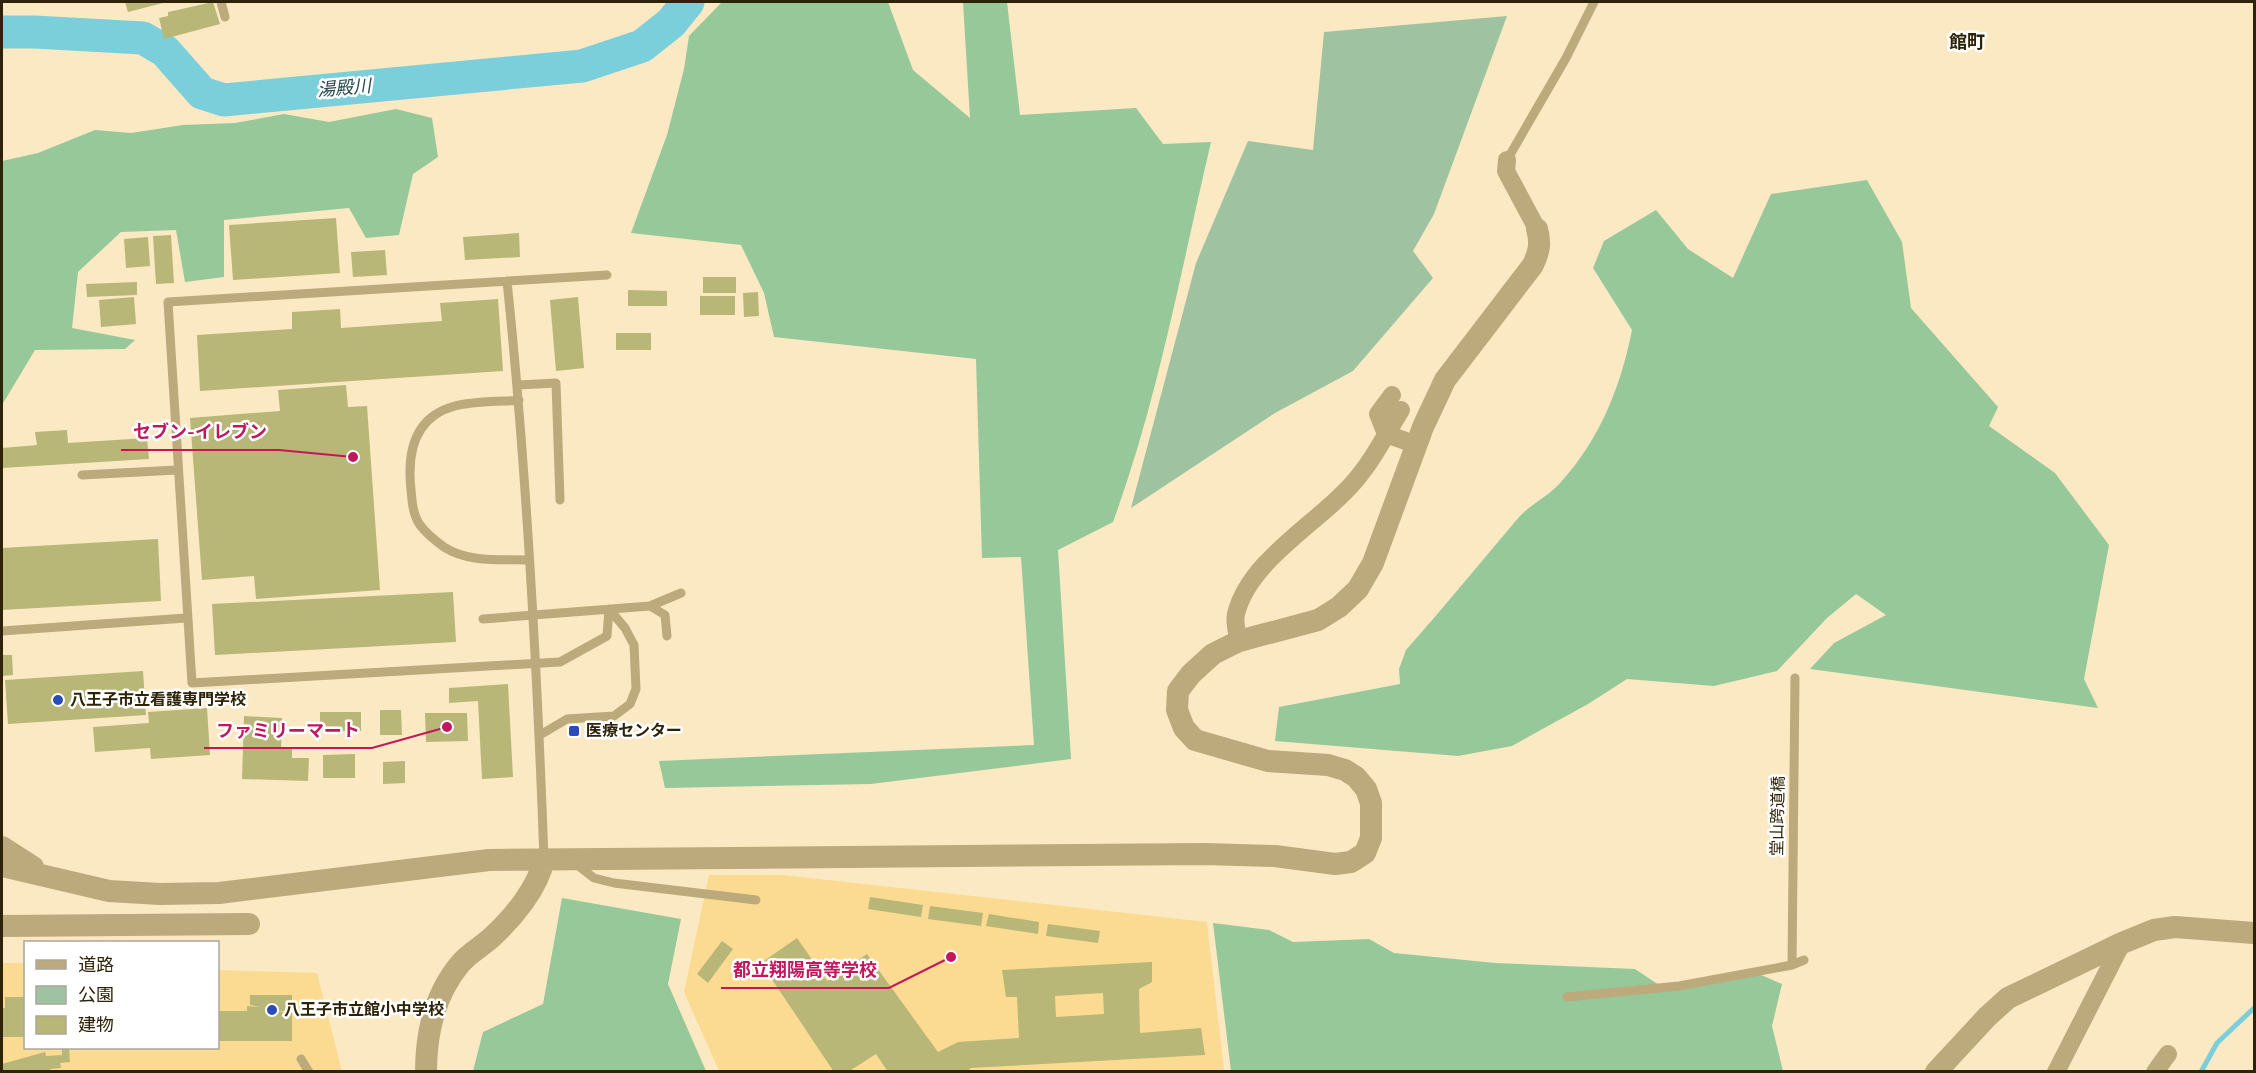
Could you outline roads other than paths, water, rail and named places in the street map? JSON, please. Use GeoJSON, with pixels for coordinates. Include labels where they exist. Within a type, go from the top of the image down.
{"type":"FeatureCollection","features":[{"type":"Feature","properties":{"kind":"street"},"geometry":{"type":"LineString","coordinates":[[2,866],[52,880],[109,891],[160,894],[219,893],[489,860],[1205,854],[1275,856],[1335,864],[1351,862],[1365,853],[1371,838],[1372,824],[1371,804],[1366,789],[1356,777],[1345,770],[1329,765],[1268,761],[1246,753],[1209,746],[1195,740],[1184,728],[1177,710],[1178,691],[1191,674],[1213,654],[1239,641],[1318,620],[1339,607],[1358,589],[1373,563],[1417,445],[1445,380],[1533,265],[1539,247],[1537,229],[1506,171],[1507,160]]}},
{"type":"Feature","properties":{"kind":"street"},"geometry":{"type":"LineString","coordinates":[[1239,641],[1236,614],[1251,582],[1265,565],[1329,508],[1362,473],[1386,434],[1396,403]]}},
{"type":"Feature","properties":{"kind":"street"},"geometry":{"type":"LineString","coordinates":[[1386,434],[1417,445]]}},
{"type":"Feature","properties":{"kind":"street"},"geometry":{"type":"LineString","coordinates":[[2,847],[52,880]]}},
{"type":"Feature","properties":{"kind":"street"},"geometry":{"type":"LineString","coordinates":[[426,1071],[430,1025],[441,993],[460,964],[493,936],[532,890],[544,859]]}},
{"type":"Feature","properties":{"kind":"street"},"geometry":{"type":"LineString","coordinates":[[2,926],[249,924]]}},
{"type":"Feature","properties":{"kind":"street"},"geometry":{"type":"LineString","coordinates":[[1936,1071],[2008,998],[2154,930],[2175,927],[2254,933]]}},
{"type":"Feature","properties":{"kind":"street"},"geometry":{"type":"LineString","coordinates":[[2056,1071],[2122,944]]}},
{"type":"Feature","properties":{"kind":"street"},"geometry":{"type":"LineString","coordinates":[[2155,1071],[2168,1054]]}},
{"type":"Feature","properties":{"kind":"lane"},"geometry":{"type":"LineString","coordinates":[[221,2],[225,17]]}},
{"type":"Feature","properties":{"kind":"lane"},"geometry":{"type":"LineString","coordinates":[[1507,160],[1560,69],[1594,2]]}},
{"type":"Feature","properties":{"kind":"lane"},"geometry":{"type":"LineString","coordinates":[[607,275],[168,302],[186,618],[192,683],[560,662],[607,636],[609,609]]}},
{"type":"Feature","properties":{"kind":"lane"},"geometry":{"type":"LineString","coordinates":[[507,281],[518,386],[530,560],[540,735],[544,859]]}},
{"type":"Feature","properties":{"kind":"lane"},"geometry":{"type":"LineString","coordinates":[[518,386],[556,383],[560,500]]}},
{"type":"Feature","properties":{"kind":"lane"},"geometry":{"type":"LineString","coordinates":[[519,400],[454,406],[432,418],[420,429],[411,446],[408,469],[413,510],[420,526],[446,548],[472,558],[530,560]]}},
{"type":"Feature","properties":{"kind":"lane"},"geometry":{"type":"LineString","coordinates":[[82,475],[177,470]]}},
{"type":"Feature","properties":{"kind":"lane"},"geometry":{"type":"LineString","coordinates":[[483,619],[650,606],[681,593]]}},
{"type":"Feature","properties":{"kind":"lane"},"geometry":{"type":"LineString","coordinates":[[650,606],[665,615],[666,636]]}},
{"type":"Feature","properties":{"kind":"lane"},"geometry":{"type":"LineString","coordinates":[[540,735],[567,719],[614,716],[630,704],[636,689],[634,645],[625,628],[609,609]]}},
{"type":"Feature","properties":{"kind":"lane"},"geometry":{"type":"LineString","coordinates":[[2,631],[186,618]]}},
{"type":"Feature","properties":{"kind":"lane","name":"堂山跨道橋"},"geometry":{"type":"LineString","coordinates":[[1792,965],[1795,678]]}},
{"type":"Feature","properties":{"kind":"lane"},"geometry":{"type":"LineString","coordinates":[[571,859],[594,878],[614,883],[756,900]]}},
{"type":"Feature","properties":{"kind":"lane"},"geometry":{"type":"LineString","coordinates":[[1567,997],[1679,986],[1792,965],[1804,960]]}},
{"type":"Feature","properties":{"kind":"lane"},"geometry":{"type":"LineString","coordinates":[[301,1059],[309,1071]]}},
{"type":"Feature","properties":{"kind":"waterway","name":"湯殿川"},"geometry":{"type":"LineString","coordinates":[[2,32],[143,38],[165,51],[202,93],[224,100],[582,66],[642,46],[671,23],[688,2]]}},
{"type":"Feature","properties":{"kind":"waterway"},"geometry":{"type":"LineString","coordinates":[[2201,1072],[2217,1043],[2254,1008]]}},
{"type":"Feature","properties":{"kind":"place","name":"セブン-イレブン"},"geometry":{"type":"Point","coordinates":[353,457]}},
{"type":"Feature","properties":{"kind":"place","name":"八王子市立看護専門学校"},"geometry":{"type":"Point","coordinates":[58,700]}},
{"type":"Feature","properties":{"kind":"place","name":"ファミリーマート"},"geometry":{"type":"Point","coordinates":[447,727]}},
{"type":"Feature","properties":{"kind":"place","name":"医療センター"},"geometry":{"type":"Point","coordinates":[574,731]}},
{"type":"Feature","properties":{"kind":"place","name":"都立翔陽高等学校"},"geometry":{"type":"Point","coordinates":[951,957]}},
{"type":"Feature","properties":{"kind":"place","name":"八王子市立館小中学校"},"geometry":{"type":"Point","coordinates":[272,1010]}},
{"type":"Feature","properties":{"kind":"district","name":"館町"},"geometry":{"type":"Point","coordinates":[1967,42]}}]}
